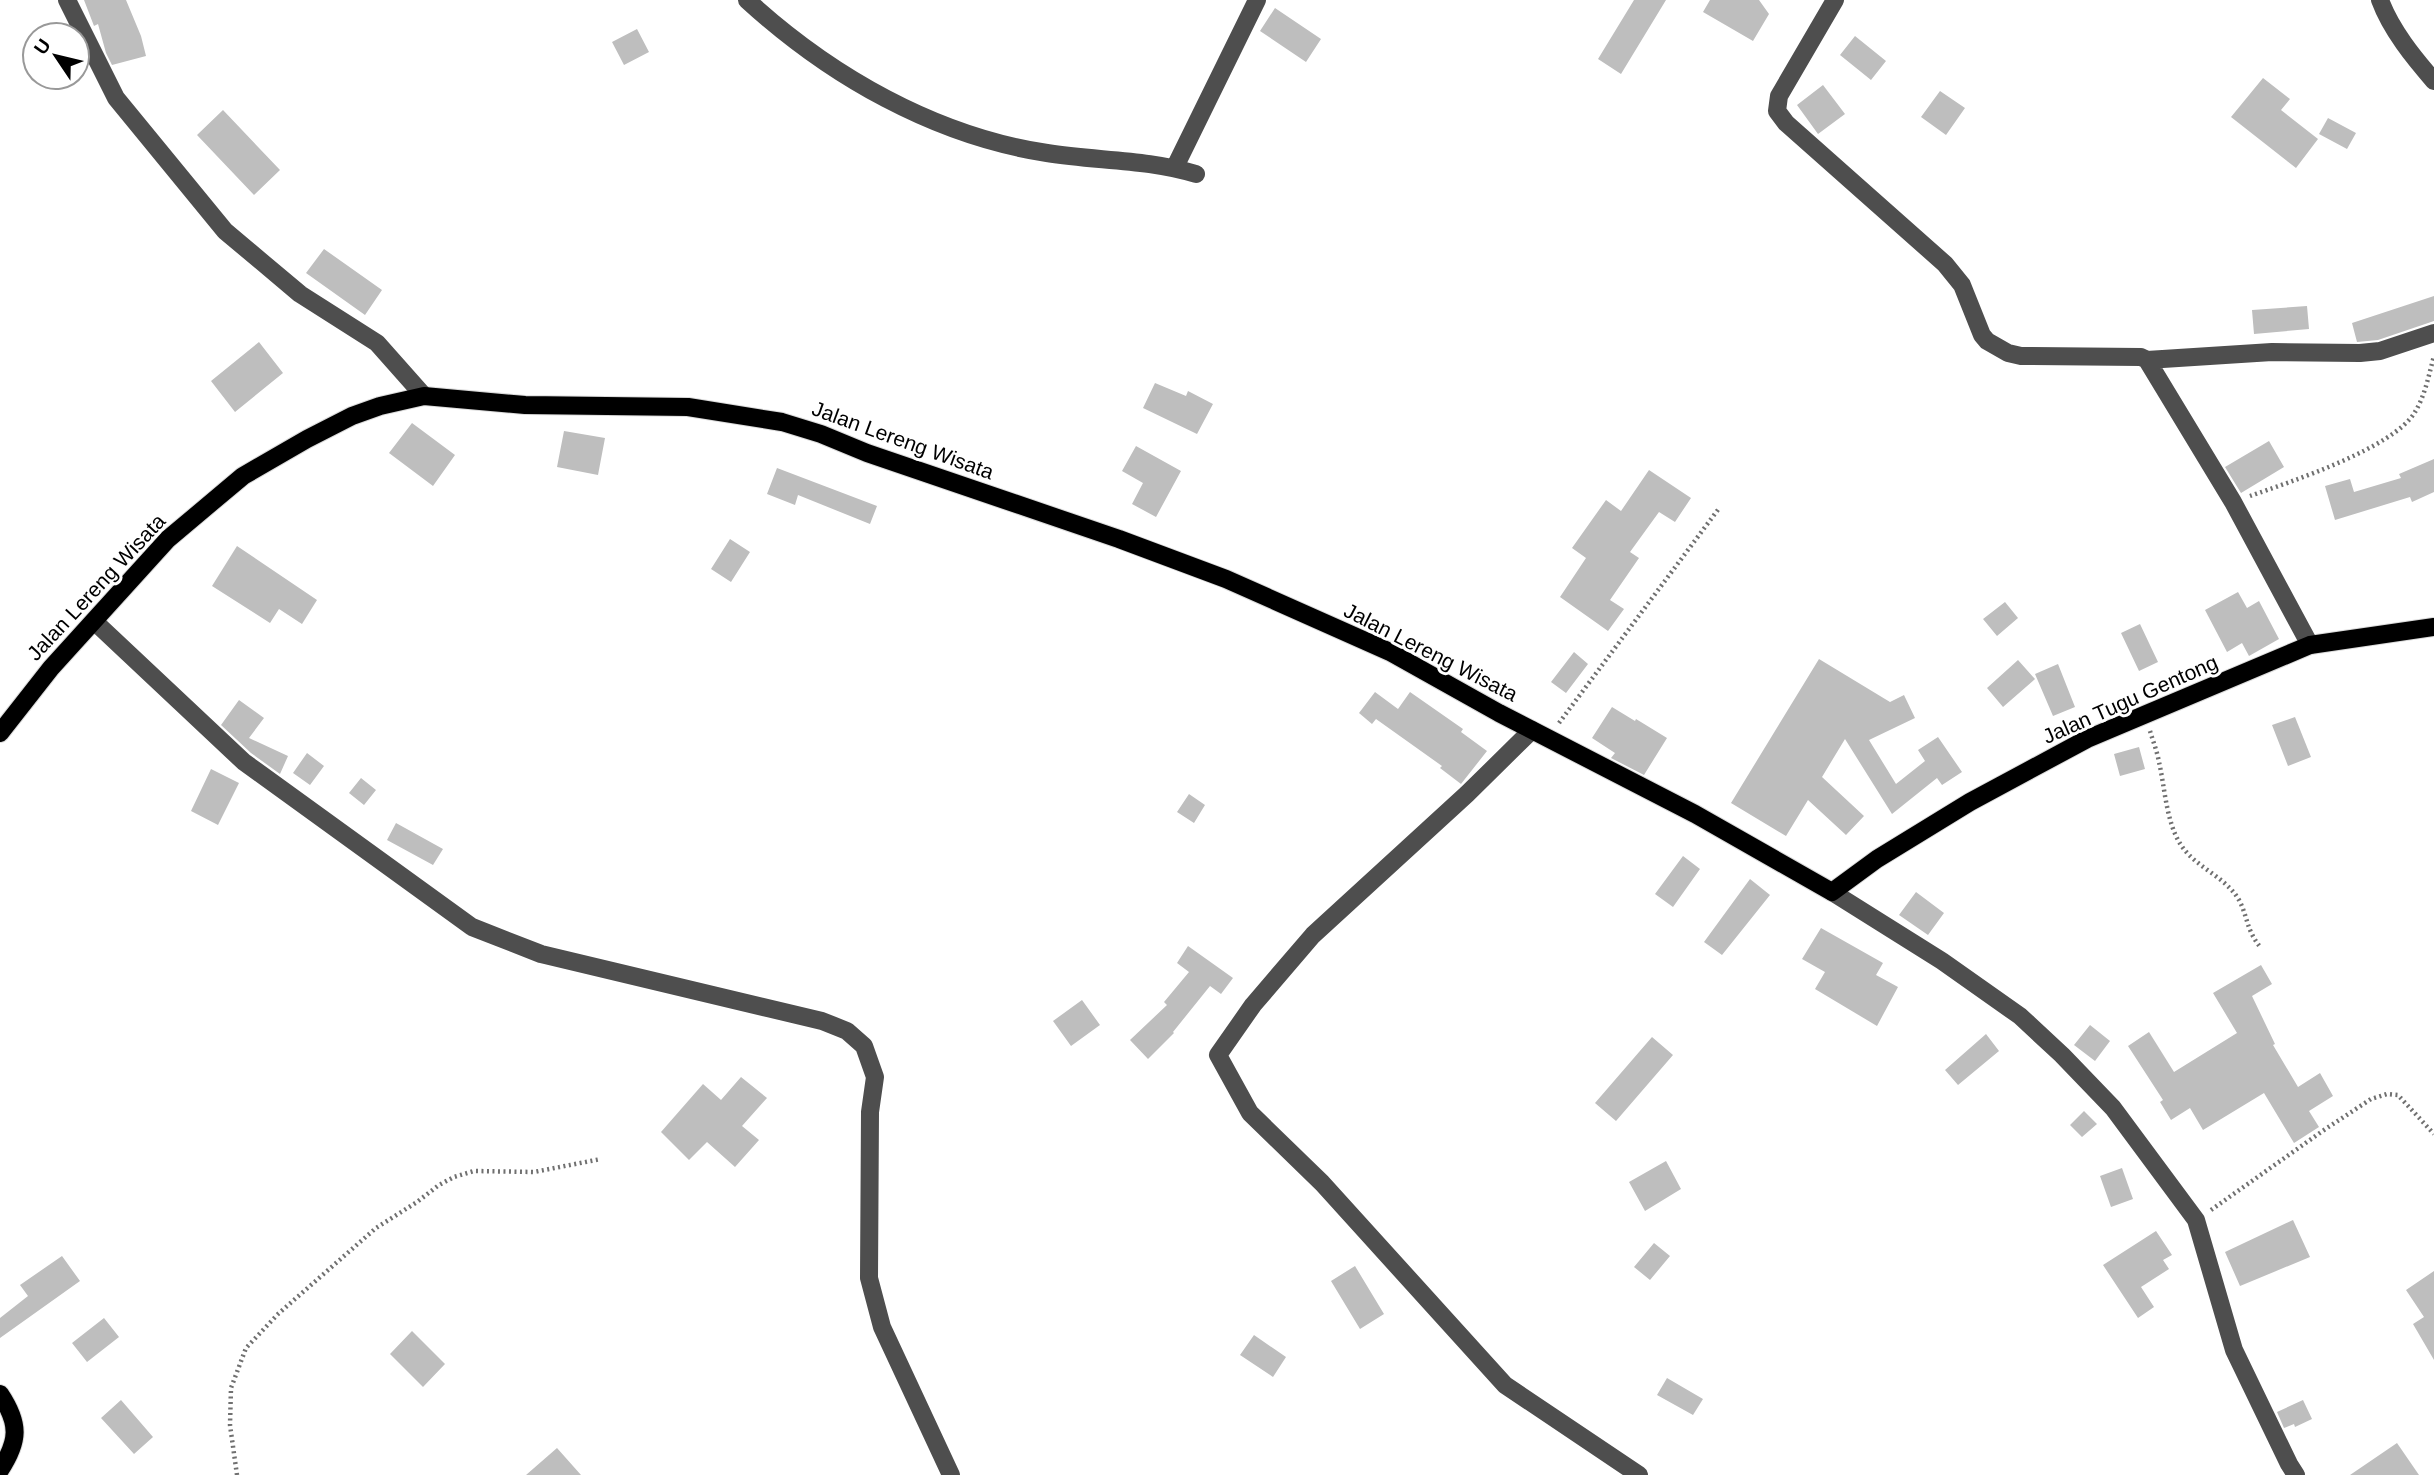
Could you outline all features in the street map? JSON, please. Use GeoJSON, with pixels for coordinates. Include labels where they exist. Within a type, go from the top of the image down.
{"type":"FeatureCollection","features":[{"type":"Feature","properties":{"kind":"main road","name":"Jalan Lereng Wisata"},"geometry":{"type":"LineString","coordinates":[[0,733],[51,668],[168,539],[243,476],[352,416],[380,406],[424,396],[537,405],[688,407],[782,422],[1226,579],[1390,652],[1695,814],[1832,892]]}},
{"type":"Feature","properties":{"kind":"main road","name":"Jalan Tugu Gentong"},"geometry":{"type":"LineString","coordinates":[[1832,892],[1877,859],[1970,802],[2087,739],[2146,713],[2310,645],[2434,627]]}},
{"type":"Feature","properties":{"kind":"main road"},"geometry":{"type":"LineString","coordinates":[[0,1394],[15,1425],[15,1442],[0,1470]]}},
{"type":"Feature","properties":{"kind":"street"},"geometry":{"type":"LineString","coordinates":[[67,0],[116,98],[225,231],[300,294],[377,343],[424,396]]}},
{"type":"Feature","properties":{"kind":"street"},"geometry":{"type":"LineString","coordinates":[[747,0],[779,30],[845,77],[893,102],[965,133],[1046,153],[1175,167],[1196,174]]}},
{"type":"Feature","properties":{"kind":"street"},"geometry":{"type":"LineString","coordinates":[[1175,167],[1257,0]]}},
{"type":"Feature","properties":{"kind":"street"},"geometry":{"type":"LineString","coordinates":[[1835,0],[1779,96],[1776,104],[1780,117],[1945,264],[1962,285],[1982,335],[1995,347],[2021,356],[2141,357],[2147,360],[2272,352],[2360,353],[2379,351],[2434,333]]}},
{"type":"Feature","properties":{"kind":"street"},"geometry":{"type":"LineString","coordinates":[[2381,0],[2385,12],[2405,43],[2434,82]]}},
{"type":"Feature","properties":{"kind":"street"},"geometry":{"type":"LineString","coordinates":[[2147,360],[2233,502],[2310,645]]}},
{"type":"Feature","properties":{"kind":"street"},"geometry":{"type":"LineString","coordinates":[[95,622],[244,762],[472,927],[541,954],[822,1021],[847,1031],[864,1046],[875,1077],[870,1112],[869,1278],[882,1327],[951,1475]]}},
{"type":"Feature","properties":{"kind":"street"},"geometry":{"type":"LineString","coordinates":[[1540,734],[1467,794],[1313,935],[1253,1005],[1218,1055],[1250,1112],[1322,1183],[1504,1385],[1639,1475]]}},
{"type":"Feature","properties":{"kind":"street"},"geometry":{"type":"LineString","coordinates":[[1832,892],[1942,961],[2020,1016],[2063,1055],[2113,1108],[2196,1220],[2234,1350],[2296,1475]]}},
{"type":"Feature","properties":{"kind":"path"},"geometry":{"type":"LineString","coordinates":[[2233,502],[2336,464],[2397,433],[2415,413],[2434,356]]}},
{"type":"Feature","properties":{"kind":"path"},"geometry":{"type":"LineString","coordinates":[[1540,734],[1720,507]]}},
{"type":"Feature","properties":{"kind":"path"},"geometry":{"type":"LineString","coordinates":[[2146,713],[2159,761],[2167,806],[2179,842],[2192,860],[2225,883],[2239,901],[2253,939],[2261,948]]}},
{"type":"Feature","properties":{"kind":"path"},"geometry":{"type":"LineString","coordinates":[[2196,1220],[2371,1100],[2386,1094],[2398,1095],[2434,1134]]}},
{"type":"Feature","properties":{"kind":"path"},"geometry":{"type":"LineString","coordinates":[[237,1475],[230,1425],[231,1388],[246,1348],[278,1314],[376,1228],[454,1177],[474,1171],[534,1172],[601,1159]]}},
{"type":"Feature","properties":{"kind":"building"},"geometry":{"type":"Polygon","coordinates":[[[84,0],[126,0],[146,56],[112,65],[98,24],[94,26],[84,0]]]}},
{"type":"Feature","properties":{"kind":"building"},"geometry":{"type":"Polygon","coordinates":[[[1634,0],[1666,0],[1621,74],[1598,59],[1634,0]]]}},
{"type":"Feature","properties":{"kind":"building"},"geometry":{"type":"Polygon","coordinates":[[[1710,0],[1759,0],[1769,14],[1753,41],[1703,12],[1710,0]]]}},
{"type":"Feature","properties":{"kind":"building"},"geometry":{"type":"Polygon","coordinates":[[[1275,8],[1321,39],[1306,62],[1260,31],[1275,8]]]}},
{"type":"Feature","properties":{"kind":"building"},"geometry":{"type":"Polygon","coordinates":[[[637,29],[649,52],[624,65],[612,42],[637,29]]]}},
{"type":"Feature","properties":{"kind":"building"},"geometry":{"type":"Polygon","coordinates":[[[1855,36],[1886,61],[1871,80],[1840,55],[1855,36]]]}},
{"type":"Feature","properties":{"kind":"building"},"geometry":{"type":"Polygon","coordinates":[[[2263,78],[2290,99],[2281,110],[2318,139],[2296,168],[2231,117],[2263,78]]]}},
{"type":"Feature","properties":{"kind":"building"},"geometry":{"type":"Polygon","coordinates":[[[1823,85],[1845,114],[1818,134],[1797,105],[1823,85]]]}},
{"type":"Feature","properties":{"kind":"building"},"geometry":{"type":"Polygon","coordinates":[[[1940,91],[1965,108],[1946,135],[1921,117],[1940,91]]]}},
{"type":"Feature","properties":{"kind":"building"},"geometry":{"type":"Polygon","coordinates":[[[223,110],[280,170],[254,195],[197,135],[223,110]]]}},
{"type":"Feature","properties":{"kind":"building"},"geometry":{"type":"Polygon","coordinates":[[[2328,118],[2356,133],[2347,149],[2319,134],[2328,118]]]}},
{"type":"Feature","properties":{"kind":"building"},"geometry":{"type":"Polygon","coordinates":[[[324,249],[382,290],[365,315],[306,273],[324,249]]]}},
{"type":"Feature","properties":{"kind":"building"},"geometry":{"type":"Polygon","coordinates":[[[2434,296],[2434,321],[2378,340],[2357,342],[2352,323],[2434,296]]]}},
{"type":"Feature","properties":{"kind":"building"},"geometry":{"type":"Polygon","coordinates":[[[2307,306],[2309,329],[2254,334],[2252,310],[2307,306]]]}},
{"type":"Feature","properties":{"kind":"building"},"geometry":{"type":"Polygon","coordinates":[[[259,342],[283,373],[235,412],[211,381],[259,342]]]}},
{"type":"Feature","properties":{"kind":"building"},"geometry":{"type":"Polygon","coordinates":[[[1155,383],[1186,396],[1188,391],[1213,404],[1197,434],[1143,408],[1155,383]]]}},
{"type":"Feature","properties":{"kind":"building"},"geometry":{"type":"Polygon","coordinates":[[[412,423],[455,455],[433,486],[389,453],[412,423]]]}},
{"type":"Feature","properties":{"kind":"building"},"geometry":{"type":"Polygon","coordinates":[[[564,431],[605,438],[598,475],[557,467],[564,431]]]}},
{"type":"Feature","properties":{"kind":"building"},"geometry":{"type":"Polygon","coordinates":[[[2269,441],[2284,467],[2241,493],[2225,467],[2269,441]]]}},
{"type":"Feature","properties":{"kind":"building"},"geometry":{"type":"Polygon","coordinates":[[[1136,446],[1181,471],[1156,517],[1132,504],[1143,483],[1122,471],[1136,446]]]}},
{"type":"Feature","properties":{"kind":"building"},"geometry":{"type":"Polygon","coordinates":[[[2434,459],[2434,492],[2412,502],[2410,497],[2335,520],[2325,486],[2350,479],[2354,492],[2401,478],[2399,474],[2434,459]]]}},
{"type":"Feature","properties":{"kind":"building"},"geometry":{"type":"Polygon","coordinates":[[[777,468],[877,506],[870,524],[798,495],[795,505],[767,494],[777,468]]]}},
{"type":"Feature","properties":{"kind":"building"},"geometry":{"type":"Polygon","coordinates":[[[1649,470],[1691,498],[1675,522],[1659,512],[1630,552],[1639,558],[1610,600],[1624,609],[1608,631],[1560,597],[1586,558],[1572,548],[1606,500],[1621,511],[1649,470]]]}},
{"type":"Feature","properties":{"kind":"building"},"geometry":{"type":"Polygon","coordinates":[[[730,539],[750,552],[731,582],[711,569],[730,539]]]}},
{"type":"Feature","properties":{"kind":"building"},"geometry":{"type":"Polygon","coordinates":[[[237,546],[317,600],[302,624],[279,609],[270,623],[212,586],[237,546]]]}},
{"type":"Feature","properties":{"kind":"building"},"geometry":{"type":"Polygon","coordinates":[[[2238,592],[2247,608],[2259,601],[2279,639],[2249,656],[2242,643],[2227,652],[2205,610],[2238,592]]]}},
{"type":"Feature","properties":{"kind":"building"},"geometry":{"type":"Polygon","coordinates":[[[2005,602],[2018,618],[1997,636],[1983,619],[2005,602]]]}},
{"type":"Feature","properties":{"kind":"building"},"geometry":{"type":"Polygon","coordinates":[[[2140,624],[2158,662],[2139,671],[2121,633],[2140,624]]]}},
{"type":"Feature","properties":{"kind":"building"},"geometry":{"type":"Polygon","coordinates":[[[1574,652],[1588,664],[1566,693],[1551,682],[1574,652]]]}},
{"type":"Feature","properties":{"kind":"building"},"geometry":{"type":"Polygon","coordinates":[[[1819,659],[1890,702],[1904,695],[1915,718],[1869,740],[1896,784],[1925,761],[1918,750],[1938,737],[1962,772],[1942,785],[1937,778],[1892,814],[1845,739],[1822,777],[1864,816],[1846,835],[1808,800],[1786,836],[1731,803],[1819,659]]]}},
{"type":"Feature","properties":{"kind":"building"},"geometry":{"type":"Polygon","coordinates":[[[2018,660],[2035,679],[2003,707],[1987,688],[2018,660]]]}},
{"type":"Feature","properties":{"kind":"building"},"geometry":{"type":"Polygon","coordinates":[[[2058,664],[2075,707],[2053,716],[2035,674],[2058,664]]]}},
{"type":"Feature","properties":{"kind":"building"},"geometry":{"type":"Polygon","coordinates":[[[1375,692],[1398,709],[1410,692],[1463,729],[1461,732],[1487,751],[1461,784],[1440,768],[1442,766],[1376,719],[1372,724],[1359,713],[1375,692]]]}},
{"type":"Feature","properties":{"kind":"building"},"geometry":{"type":"Polygon","coordinates":[[[239,700],[264,718],[249,738],[288,756],[280,774],[251,753],[221,725],[239,700]]]}},
{"type":"Feature","properties":{"kind":"building"},"geometry":{"type":"Polygon","coordinates":[[[1612,707],[1667,738],[1644,775],[1611,758],[1615,753],[1592,738],[1612,707]]]}},
{"type":"Feature","properties":{"kind":"building"},"geometry":{"type":"Polygon","coordinates":[[[2295,717],[2311,757],[2288,766],[2272,725],[2295,717]]]}},
{"type":"Feature","properties":{"kind":"building"},"geometry":{"type":"Polygon","coordinates":[[[2139,747],[2145,769],[2120,776],[2114,754],[2139,747]]]}},
{"type":"Feature","properties":{"kind":"building"},"geometry":{"type":"Polygon","coordinates":[[[307,753],[324,766],[310,785],[293,773],[307,753]]]}},
{"type":"Feature","properties":{"kind":"building"},"geometry":{"type":"Polygon","coordinates":[[[211,769],[239,783],[218,825],[191,811],[211,769]]]}},
{"type":"Feature","properties":{"kind":"building"},"geometry":{"type":"Polygon","coordinates":[[[361,778],[376,790],[364,805],[349,793],[361,778]]]}},
{"type":"Feature","properties":{"kind":"building"},"geometry":{"type":"Polygon","coordinates":[[[1189,794],[1205,805],[1194,823],[1177,812],[1189,794]]]}},
{"type":"Feature","properties":{"kind":"building"},"geometry":{"type":"Polygon","coordinates":[[[396,823],[443,849],[433,865],[387,840],[396,823]]]}},
{"type":"Feature","properties":{"kind":"building"},"geometry":{"type":"Polygon","coordinates":[[[1683,856],[1700,869],[1673,907],[1655,894],[1683,856]]]}},
{"type":"Feature","properties":{"kind":"building"},"geometry":{"type":"Polygon","coordinates":[[[1750,879],[1770,895],[1722,955],[1704,942],[1750,879]]]}},
{"type":"Feature","properties":{"kind":"building"},"geometry":{"type":"Polygon","coordinates":[[[1916,892],[1944,913],[1928,935],[1899,915],[1916,892]]]}},
{"type":"Feature","properties":{"kind":"building"},"geometry":{"type":"Polygon","coordinates":[[[1821,928],[1883,963],[1876,975],[1898,987],[1877,1026],[1815,989],[1825,972],[1802,959],[1821,928]]]}},
{"type":"Feature","properties":{"kind":"building"},"geometry":{"type":"Polygon","coordinates":[[[1188,946],[1233,978],[1221,994],[1210,986],[1174,1033],[1148,1059],[1130,1040],[1167,1005],[1164,1002],[1189,972],[1177,963],[1188,946]]]}},
{"type":"Feature","properties":{"kind":"building"},"geometry":{"type":"Polygon","coordinates":[[[2261,965],[2272,984],[2252,996],[2275,1044],[2273,1045],[2298,1087],[2320,1073],[2333,1096],[2309,1111],[2319,1127],[2294,1143],[2264,1093],[2203,1130],[2190,1108],[2171,1120],[2160,1102],[2163,1100],[2128,1046],[2149,1032],[2174,1072],[2237,1033],[2213,993],[2261,965]]]}},
{"type":"Feature","properties":{"kind":"building"},"geometry":{"type":"Polygon","coordinates":[[[1082,1000],[1100,1025],[1071,1046],[1053,1021],[1082,1000]]]}},
{"type":"Feature","properties":{"kind":"building"},"geometry":{"type":"Polygon","coordinates":[[[2090,1025],[2110,1041],[2095,1061],[2074,1045],[2090,1025]]]}},
{"type":"Feature","properties":{"kind":"building"},"geometry":{"type":"Polygon","coordinates":[[[1986,1034],[1999,1051],[1958,1085],[1945,1070],[1986,1034]]]}},
{"type":"Feature","properties":{"kind":"building"},"geometry":{"type":"Polygon","coordinates":[[[1652,1037],[1673,1055],[1616,1121],[1595,1103],[1652,1037]]]}},
{"type":"Feature","properties":{"kind":"building"},"geometry":{"type":"Polygon","coordinates":[[[741,1077],[767,1098],[742,1126],[759,1140],[735,1167],[707,1142],[689,1160],[661,1132],[703,1084],[721,1100],[741,1077]]]}},
{"type":"Feature","properties":{"kind":"building"},"geometry":{"type":"Polygon","coordinates":[[[2084,1111],[2097,1124],[2082,1137],[2070,1125],[2084,1111]]]}},
{"type":"Feature","properties":{"kind":"building"},"geometry":{"type":"Polygon","coordinates":[[[1666,1161],[1681,1189],[1645,1211],[1629,1182],[1666,1161]]]}},
{"type":"Feature","properties":{"kind":"building"},"geometry":{"type":"Polygon","coordinates":[[[2122,1168],[2133,1199],[2111,1207],[2100,1176],[2122,1168]]]}},
{"type":"Feature","properties":{"kind":"building"},"geometry":{"type":"Polygon","coordinates":[[[2293,1220],[2310,1257],[2240,1286],[2225,1252],[2293,1220]]]}},
{"type":"Feature","properties":{"kind":"building"},"geometry":{"type":"Polygon","coordinates":[[[2156,1231],[2172,1255],[2163,1260],[2169,1269],[2141,1287],[2154,1307],[2138,1318],[2103,1265],[2156,1231]]]}},
{"type":"Feature","properties":{"kind":"building"},"geometry":{"type":"Polygon","coordinates":[[[1654,1243],[1670,1256],[1650,1280],[1634,1267],[1654,1243]]]}},
{"type":"Feature","properties":{"kind":"building"},"geometry":{"type":"Polygon","coordinates":[[[62,1256],[80,1281],[0,1338],[0,1318],[28,1296],[20,1285],[62,1256]]]}},
{"type":"Feature","properties":{"kind":"building"},"geometry":{"type":"Polygon","coordinates":[[[1355,1266],[1384,1314],[1360,1329],[1331,1281],[1355,1266]]]}},
{"type":"Feature","properties":{"kind":"building"},"geometry":{"type":"Polygon","coordinates":[[[2434,1271],[2434,1360],[2413,1324],[2424,1317],[2406,1290],[2434,1271]]]}},
{"type":"Feature","properties":{"kind":"building"},"geometry":{"type":"Polygon","coordinates":[[[104,1318],[119,1337],[87,1362],[72,1343],[104,1318]]]}},
{"type":"Feature","properties":{"kind":"building"},"geometry":{"type":"Polygon","coordinates":[[[412,1331],[445,1364],[423,1387],[390,1354],[412,1331]]]}},
{"type":"Feature","properties":{"kind":"building"},"geometry":{"type":"Polygon","coordinates":[[[1254,1335],[1286,1357],[1273,1377],[1240,1355],[1254,1335]]]}},
{"type":"Feature","properties":{"kind":"building"},"geometry":{"type":"Polygon","coordinates":[[[1667,1378],[1703,1399],[1693,1415],[1657,1395],[1667,1378]]]}},
{"type":"Feature","properties":{"kind":"building"},"geometry":{"type":"Polygon","coordinates":[[[121,1400],[153,1437],[134,1454],[101,1418],[121,1400]]]}},
{"type":"Feature","properties":{"kind":"building"},"geometry":{"type":"Polygon","coordinates":[[[2303,1400],[2312,1419],[2295,1427],[2294,1424],[2284,1428],[2277,1412],[2303,1400]]]}},
{"type":"Feature","properties":{"kind":"building"},"geometry":{"type":"Polygon","coordinates":[[[2397,1443],[2419,1475],[2350,1475],[2397,1443]]]}},
{"type":"Feature","properties":{"kind":"building"},"geometry":{"type":"Polygon","coordinates":[[[557,1448],[581,1475],[526,1475],[557,1448]]]}}]}
